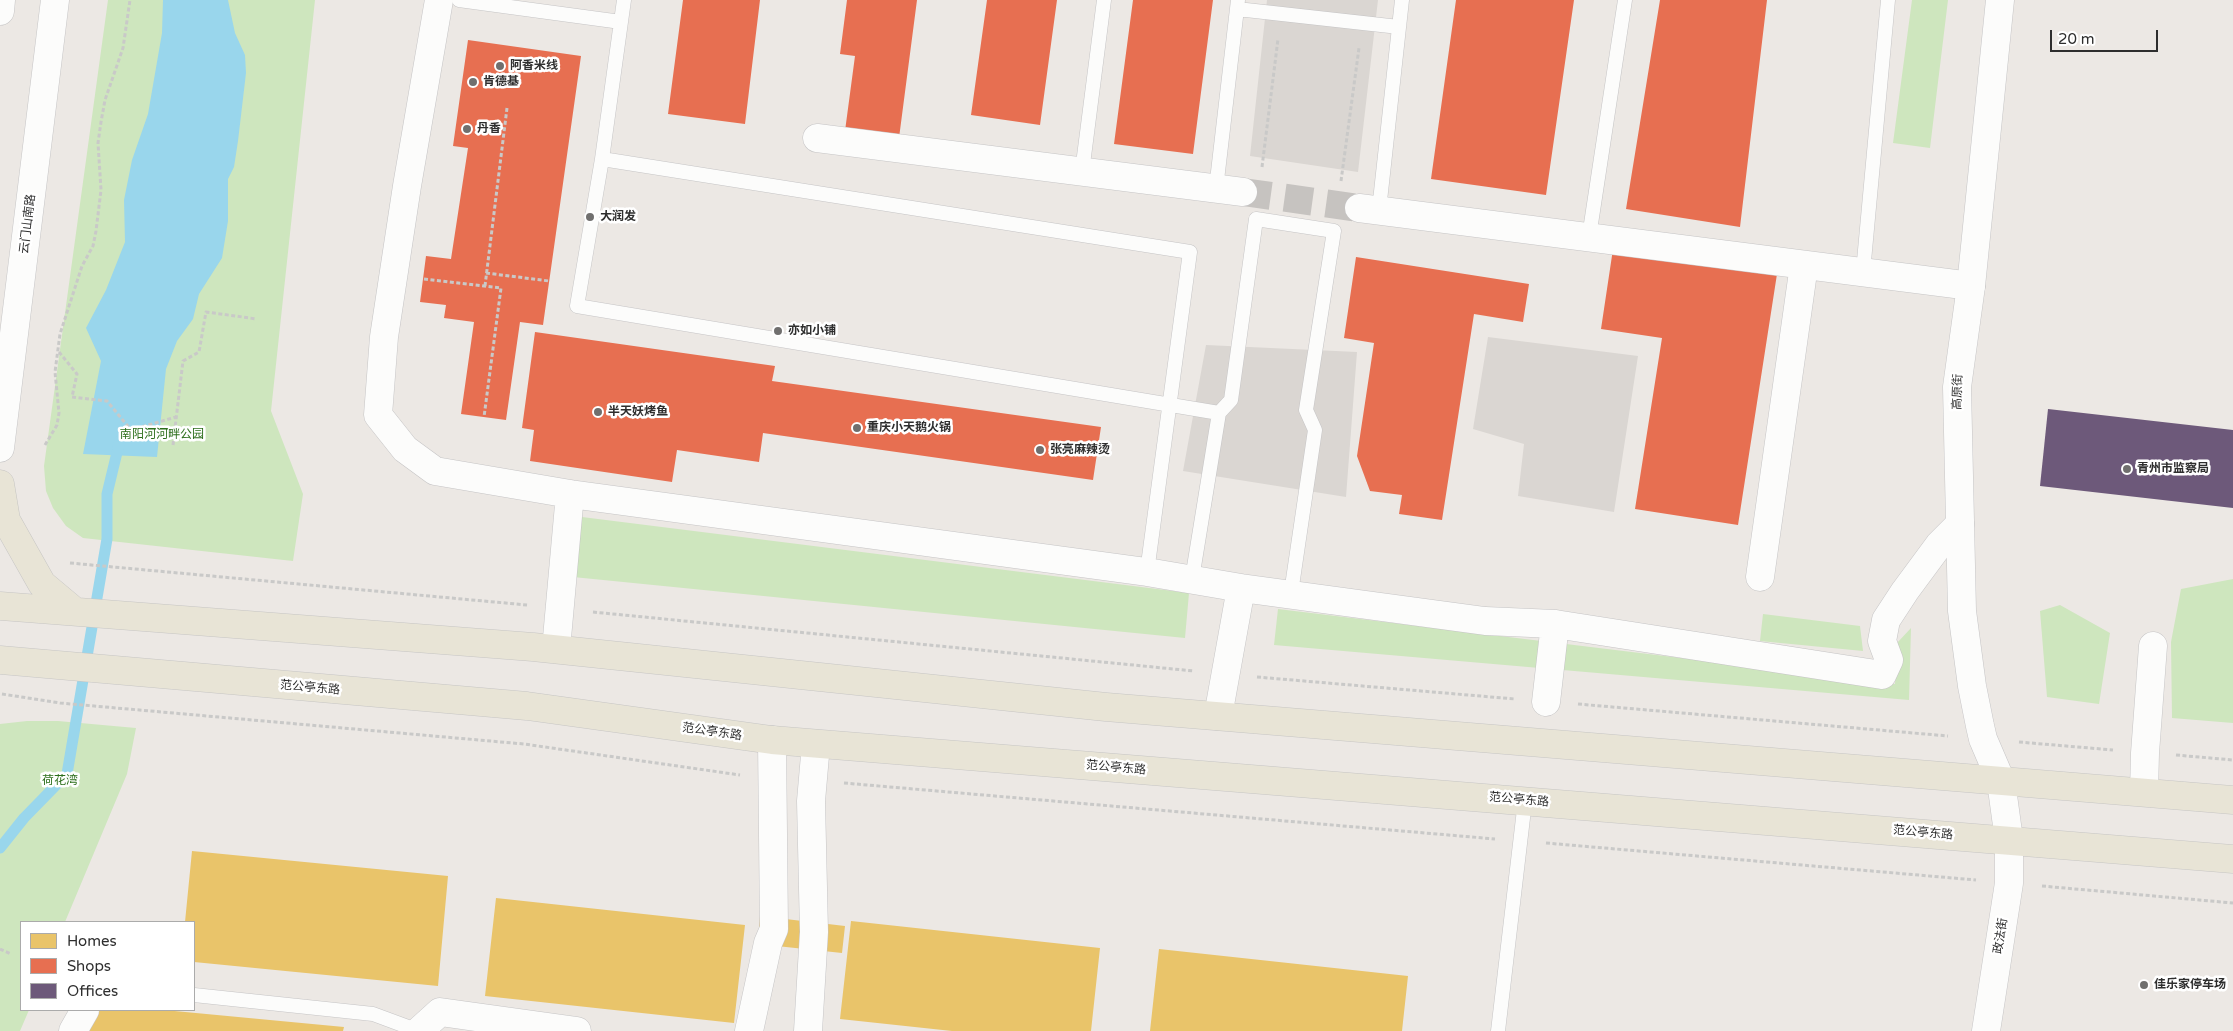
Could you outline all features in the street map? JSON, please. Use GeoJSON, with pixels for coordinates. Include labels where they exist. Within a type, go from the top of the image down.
{"type":"FeatureCollection","features":[{"type":"Feature","properties":{"kind":"main road"},"geometry":{"type":"LineString","coordinates":[[0,484],[6,520],[42,584],[74,610]]}},
{"type":"Feature","properties":{"kind":"main road"},"geometry":{"type":"LineString","coordinates":[[0,606],[74,610],[544,648],[1106,707],[2233,800]]}},
{"type":"Feature","properties":{"kind":"main road","name":"范公亭东路"},"geometry":{"type":"LineString","coordinates":[[0,660],[527,706],[772,740],[816,744],[2233,859]]}},
{"type":"Feature","properties":{"kind":"street"},"geometry":{"type":"LineString","coordinates":[[0,11],[1,0]]}},
{"type":"Feature","properties":{"kind":"street","name":"云门山南路"},"geometry":{"type":"LineString","coordinates":[[0,448],[55,0]]}},
{"type":"Feature","properties":{"kind":"street"},"geometry":{"type":"LineString","coordinates":[[438,0],[406,186],[385,328],[378,415],[405,449],[435,471],[570,494],[1146,572],[1241,588],[1291,593],[1485,621],[1555,624],[1882,675],[1890,660],[1882,641],[1886,620],[1922,568],[1960,524]]}},
{"type":"Feature","properties":{"kind":"street","name":"高原街"},"geometry":{"type":"LineString","coordinates":[[2000,0],[1971,286],[1957,387],[1962,612],[1972,686],[1983,739],[2001,781],[2009,840]]}},
{"type":"Feature","properties":{"kind":"street"},"geometry":{"type":"LineString","coordinates":[[817,138],[1243,192]]}},
{"type":"Feature","properties":{"kind":"street"},"geometry":{"type":"LineString","coordinates":[[1369,209],[1971,286]]}},
{"type":"Feature","properties":{"kind":"street"},"geometry":{"type":"LineString","coordinates":[[1760,577],[1804,265]]}},
{"type":"Feature","properties":{"kind":"street"},"geometry":{"type":"LineString","coordinates":[[544,648],[548,607],[570,494]]}},
{"type":"Feature","properties":{"kind":"street"},"geometry":{"type":"LineString","coordinates":[[1218,716],[1241,588]]}},
{"type":"Feature","properties":{"kind":"street"},"geometry":{"type":"LineString","coordinates":[[1546,702],[1555,624]]}},
{"type":"Feature","properties":{"kind":"street"},"geometry":{"type":"LineString","coordinates":[[2144,792],[2153,646]]}},
{"type":"Feature","properties":{"kind":"street"},"geometry":{"type":"LineString","coordinates":[[749,1031],[768,943],[774,929],[772,740]]}},
{"type":"Feature","properties":{"kind":"street"},"geometry":{"type":"LineString","coordinates":[[808,1031],[814,932],[811,801],[816,744]]}},
{"type":"Feature","properties":{"kind":"street","name":"政法街"},"geometry":{"type":"LineString","coordinates":[[1986,1031],[2008,883],[2009,840]]}},
{"type":"Feature","properties":{"kind":"street"},"geometry":{"type":"LineString","coordinates":[[73,1031],[84,1011]]}},
{"type":"Feature","properties":{"kind":"street"},"geometry":{"type":"LineString","coordinates":[[419,1031],[440,1012],[577,1031]]}},
{"type":"Feature","properties":{"kind":"lane"},"geometry":{"type":"LineString","coordinates":[[458,0],[621,22]]}},
{"type":"Feature","properties":{"kind":"lane"},"geometry":{"type":"LineString","coordinates":[[624,0],[602,159],[577,306],[777,341],[1169,403],[1219,413]]}},
{"type":"Feature","properties":{"kind":"lane"},"geometry":{"type":"LineString","coordinates":[[1082,172],[1104,0]]}},
{"type":"Feature","properties":{"kind":"lane"},"geometry":{"type":"LineString","coordinates":[[1369,209],[1402,0]]}},
{"type":"Feature","properties":{"kind":"lane"},"geometry":{"type":"LineString","coordinates":[[1589,237],[1625,0]]}},
{"type":"Feature","properties":{"kind":"lane"},"geometry":{"type":"LineString","coordinates":[[1863,272],[1888,0]]}},
{"type":"Feature","properties":{"kind":"lane"},"geometry":{"type":"LineString","coordinates":[[1216,189],[1238,4],[1281,14],[1399,27]]}},
{"type":"Feature","properties":{"kind":"lane"},"geometry":{"type":"LineString","coordinates":[[602,159],[1190,252],[1146,572]]}},
{"type":"Feature","properties":{"kind":"lane"},"geometry":{"type":"LineString","coordinates":[[1192,579],[1219,413],[1230,400],[1256,218],[1334,231],[1306,410],[1315,430],[1291,593]]}},
{"type":"Feature","properties":{"kind":"lane"},"geometry":{"type":"LineString","coordinates":[[1498,1031],[1525,801]]}},
{"type":"Feature","properties":{"kind":"lane"},"geometry":{"type":"LineString","coordinates":[[195,996],[373,1014],[419,1031]]}},
{"type":"Feature","properties":{"kind":"path"},"geometry":{"type":"LineString","coordinates":[[45,445],[57,425],[58,419],[55,372],[60,334],[82,266],[93,246],[96,232],[101,190],[98,144],[101,122],[105,100],[123,48],[130,0]]}},
{"type":"Feature","properties":{"kind":"path"},"geometry":{"type":"LineString","coordinates":[[1262,170],[1281,14]]}},
{"type":"Feature","properties":{"kind":"path"},"geometry":{"type":"LineString","coordinates":[[1341,182],[1359,45]]}},
{"type":"Feature","properties":{"kind":"path"},"geometry":{"type":"LineString","coordinates":[[484,286],[507,108]]}},
{"type":"Feature","properties":{"kind":"path"},"geometry":{"type":"LineString","coordinates":[[486,273],[549,281]]}},
{"type":"Feature","properties":{"kind":"path"},"geometry":{"type":"LineString","coordinates":[[423,279],[501,288],[484,417]]}},
{"type":"Feature","properties":{"kind":"path"},"geometry":{"type":"LineString","coordinates":[[173,445],[183,361],[199,352],[206,312],[257,319]]}},
{"type":"Feature","properties":{"kind":"path"},"geometry":{"type":"LineString","coordinates":[[58,351],[77,374],[72,397],[107,401],[131,430],[176,417]]}},
{"type":"Feature","properties":{"kind":"path"},"geometry":{"type":"LineString","coordinates":[[80,564],[548,607],[1225,674],[2233,760]]}},
{"type":"Feature","properties":{"kind":"path"},"geometry":{"type":"LineString","coordinates":[[0,694],[60,702],[524,744],[772,780]]}},
{"type":"Feature","properties":{"kind":"path"},"geometry":{"type":"LineString","coordinates":[[814,781],[2233,903]]}},
{"type":"Feature","properties":{"kind":"path"},"geometry":{"type":"LineString","coordinates":[[0,949],[12,954]]}},
{"type":"Feature","properties":{"kind":"green space","name":"南阳河河畔公园"},"geometry":{"type":"Polygon","coordinates":[[[108,0],[315,0],[271,411],[303,494],[293,561],[83,538],[66,526],[53,508],[46,491],[44,466],[108,0]]]}},
{"type":"Feature","properties":{"kind":"green space"},"geometry":{"type":"Polygon","coordinates":[[[1912,0],[1948,0],[1930,148],[1893,143],[1912,0]]]}},
{"type":"Feature","properties":{"kind":"green space"},"geometry":{"type":"Polygon","coordinates":[[[574,516],[1189,593],[1185,638],[563,576],[574,516]]]}},
{"type":"Feature","properties":{"kind":"green space"},"geometry":{"type":"Polygon","coordinates":[[[2233,579],[2233,723],[2172,718],[2171,642],[2181,589],[2233,579]]]}},
{"type":"Feature","properties":{"kind":"green space"},"geometry":{"type":"Polygon","coordinates":[[[2060,605],[2110,633],[2099,704],[2047,697],[2040,611],[2060,605]]]}},
{"type":"Feature","properties":{"kind":"green space"},"geometry":{"type":"Polygon","coordinates":[[[1278,609],[1895,684],[1897,643],[1911,628],[1909,700],[1274,645],[1278,609]]]}},
{"type":"Feature","properties":{"kind":"green space"},"geometry":{"type":"Polygon","coordinates":[[[1763,614],[1860,626],[1863,651],[1760,641],[1763,614]]]}},
{"type":"Feature","properties":{"kind":"green space","name":"荷花湾"},"geometry":{"type":"Polygon","coordinates":[[[27,721],[58,721],[136,728],[127,774],[65,921],[20,921],[20,1011],[29,1011],[20,1031],[0,1031],[0,724],[27,721]]]}},
{"type":"Feature","properties":{"kind":"shaded area"},"geometry":{"type":"Polygon","coordinates":[[[1267,0],[1378,0],[1358,172],[1250,156],[1267,0]]]}},
{"type":"Feature","properties":{"kind":"shaded area"},"geometry":{"type":"Polygon","coordinates":[[[1488,337],[1638,356],[1614,512],[1518,496],[1524,444],[1473,429],[1488,337]]]}},
{"type":"Feature","properties":{"kind":"shaded area"},"geometry":{"type":"Polygon","coordinates":[[[1206,345],[1357,352],[1346,497],[1183,471],[1206,345]]]}},
{"type":"Feature","properties":{"kind":"water"},"geometry":{"type":"Polygon","coordinates":[[[163,0],[228,0],[235,33],[245,55],[246,73],[234,167],[228,179],[228,221],[222,258],[199,294],[193,319],[177,341],[166,369],[157,457],[83,454],[101,361],[86,328],[106,290],[125,242],[124,200],[132,160],[148,114],[162,33],[163,0]]]}},
{"type":"Feature","properties":{"kind":"building: Homes"},"geometry":{"type":"Polygon","coordinates":[[[192,851],[448,876],[438,986],[195,962],[195,921],[185,921],[192,851]]]}},
{"type":"Feature","properties":{"kind":"building: Homes"},"geometry":{"type":"Polygon","coordinates":[[[496,898],[745,925],[734,1023],[485,996],[496,898]]]}},
{"type":"Feature","properties":{"kind":"building: Homes"},"geometry":{"type":"Polygon","coordinates":[[[760,916],[845,926],[842,953],[758,944],[760,916]]]}},
{"type":"Feature","properties":{"kind":"building: Homes"},"geometry":{"type":"Polygon","coordinates":[[[851,921],[1100,948],[1091,1031],[952,1031],[840,1019],[851,921]]]}},
{"type":"Feature","properties":{"kind":"building: Homes"},"geometry":{"type":"Polygon","coordinates":[[[1159,949],[1408,976],[1402,1031],[1150,1031],[1159,949]]]}},
{"type":"Feature","properties":{"kind":"building: Homes"},"geometry":{"type":"Polygon","coordinates":[[[87,1011],[175,1011],[344,1027],[343,1031],[85,1031],[87,1011]]]}},
{"type":"Feature","properties":{"kind":"building: Shops"},"geometry":{"type":"Polygon","coordinates":[[[683,0],[760,0],[745,124],[668,114],[683,0]]]}},
{"type":"Feature","properties":{"kind":"building: Shops"},"geometry":{"type":"Polygon","coordinates":[[[847,0],[917,0],[899,138],[845,131],[855,56],[840,54],[847,0]]]}},
{"type":"Feature","properties":{"kind":"building: Shops"},"geometry":{"type":"Polygon","coordinates":[[[987,0],[1057,0],[1040,125],[971,115],[987,0]]]}},
{"type":"Feature","properties":{"kind":"building: Shops"},"geometry":{"type":"Polygon","coordinates":[[[1133,0],[1213,0],[1193,154],[1114,144],[1133,0]]]}},
{"type":"Feature","properties":{"kind":"building: Shops"},"geometry":{"type":"Polygon","coordinates":[[[1456,0],[1574,0],[1546,195],[1431,179],[1456,0]]]}},
{"type":"Feature","properties":{"kind":"building: Shops"},"geometry":{"type":"Polygon","coordinates":[[[1660,0],[1767,0],[1740,227],[1626,209],[1660,0]]]}},
{"type":"Feature","properties":{"kind":"building: Shops"},"geometry":{"type":"Polygon","coordinates":[[[468,40],[581,56],[543,325],[520,322],[506,420],[461,414],[474,322],[444,318],[446,305],[420,302],[426,256],[451,259],[468,148],[453,146],[468,40]]]}},
{"type":"Feature","properties":{"kind":"building: Shops"},"geometry":{"type":"Polygon","coordinates":[[[1613,249],[1777,274],[1738,525],[1635,509],[1662,338],[1601,329],[1613,249]]]}},
{"type":"Feature","properties":{"kind":"building: Shops"},"geometry":{"type":"Polygon","coordinates":[[[1356,257],[1529,284],[1523,322],[1474,314],[1442,520],[1399,514],[1402,495],[1370,491],[1357,456],[1374,343],[1344,338],[1356,257]]]}},
{"type":"Feature","properties":{"kind":"building: Shops"},"geometry":{"type":"Polygon","coordinates":[[[535,332],[775,366],[772,381],[1101,427],[1093,480],[763,433],[759,462],[677,450],[672,482],[530,461],[534,430],[522,428],[535,332]]]}},
{"type":"Feature","properties":{"kind":"building: Offices"},"geometry":{"type":"Polygon","coordinates":[[[2048,409],[2233,430],[2233,508],[2040,486],[2048,409]]]}},
{"type":"Feature","properties":{"kind":"waterway"},"geometry":{"type":"LineString","coordinates":[[0,848],[24,818],[67,774],[107,539],[107,494],[120,440]]}},
{"type":"Feature","properties":{"kind":"tunnel"},"geometry":{"type":"LineString","coordinates":[[1243,192],[1359,208]]}},
{"type":"Feature","properties":{"kind":"place","name":"阿香米线"},"geometry":{"type":"Point","coordinates":[500,66]}},
{"type":"Feature","properties":{"kind":"place","name":"肯德基"},"geometry":{"type":"Point","coordinates":[473,82]}},
{"type":"Feature","properties":{"kind":"place","name":"丹香"},"geometry":{"type":"Point","coordinates":[467,129]}},
{"type":"Feature","properties":{"kind":"place","name":"大润发"},"geometry":{"type":"Point","coordinates":[590,217]}},
{"type":"Feature","properties":{"kind":"place","name":"亦如小铺"},"geometry":{"type":"Point","coordinates":[778,331]}},
{"type":"Feature","properties":{"kind":"place","name":"半天妖烤鱼"},"geometry":{"type":"Point","coordinates":[598,412]}},
{"type":"Feature","properties":{"kind":"place","name":"重庆小天鹅火锅"},"geometry":{"type":"Point","coordinates":[857,428]}},
{"type":"Feature","properties":{"kind":"place","name":"张亮麻辣烫"},"geometry":{"type":"Point","coordinates":[1040,450]}},
{"type":"Feature","properties":{"kind":"place","name":"青州市监察局"},"geometry":{"type":"Point","coordinates":[2127,469]}},
{"type":"Feature","properties":{"kind":"place","name":"佳乐家停车场"},"geometry":{"type":"Point","coordinates":[2144,985]}}]}
